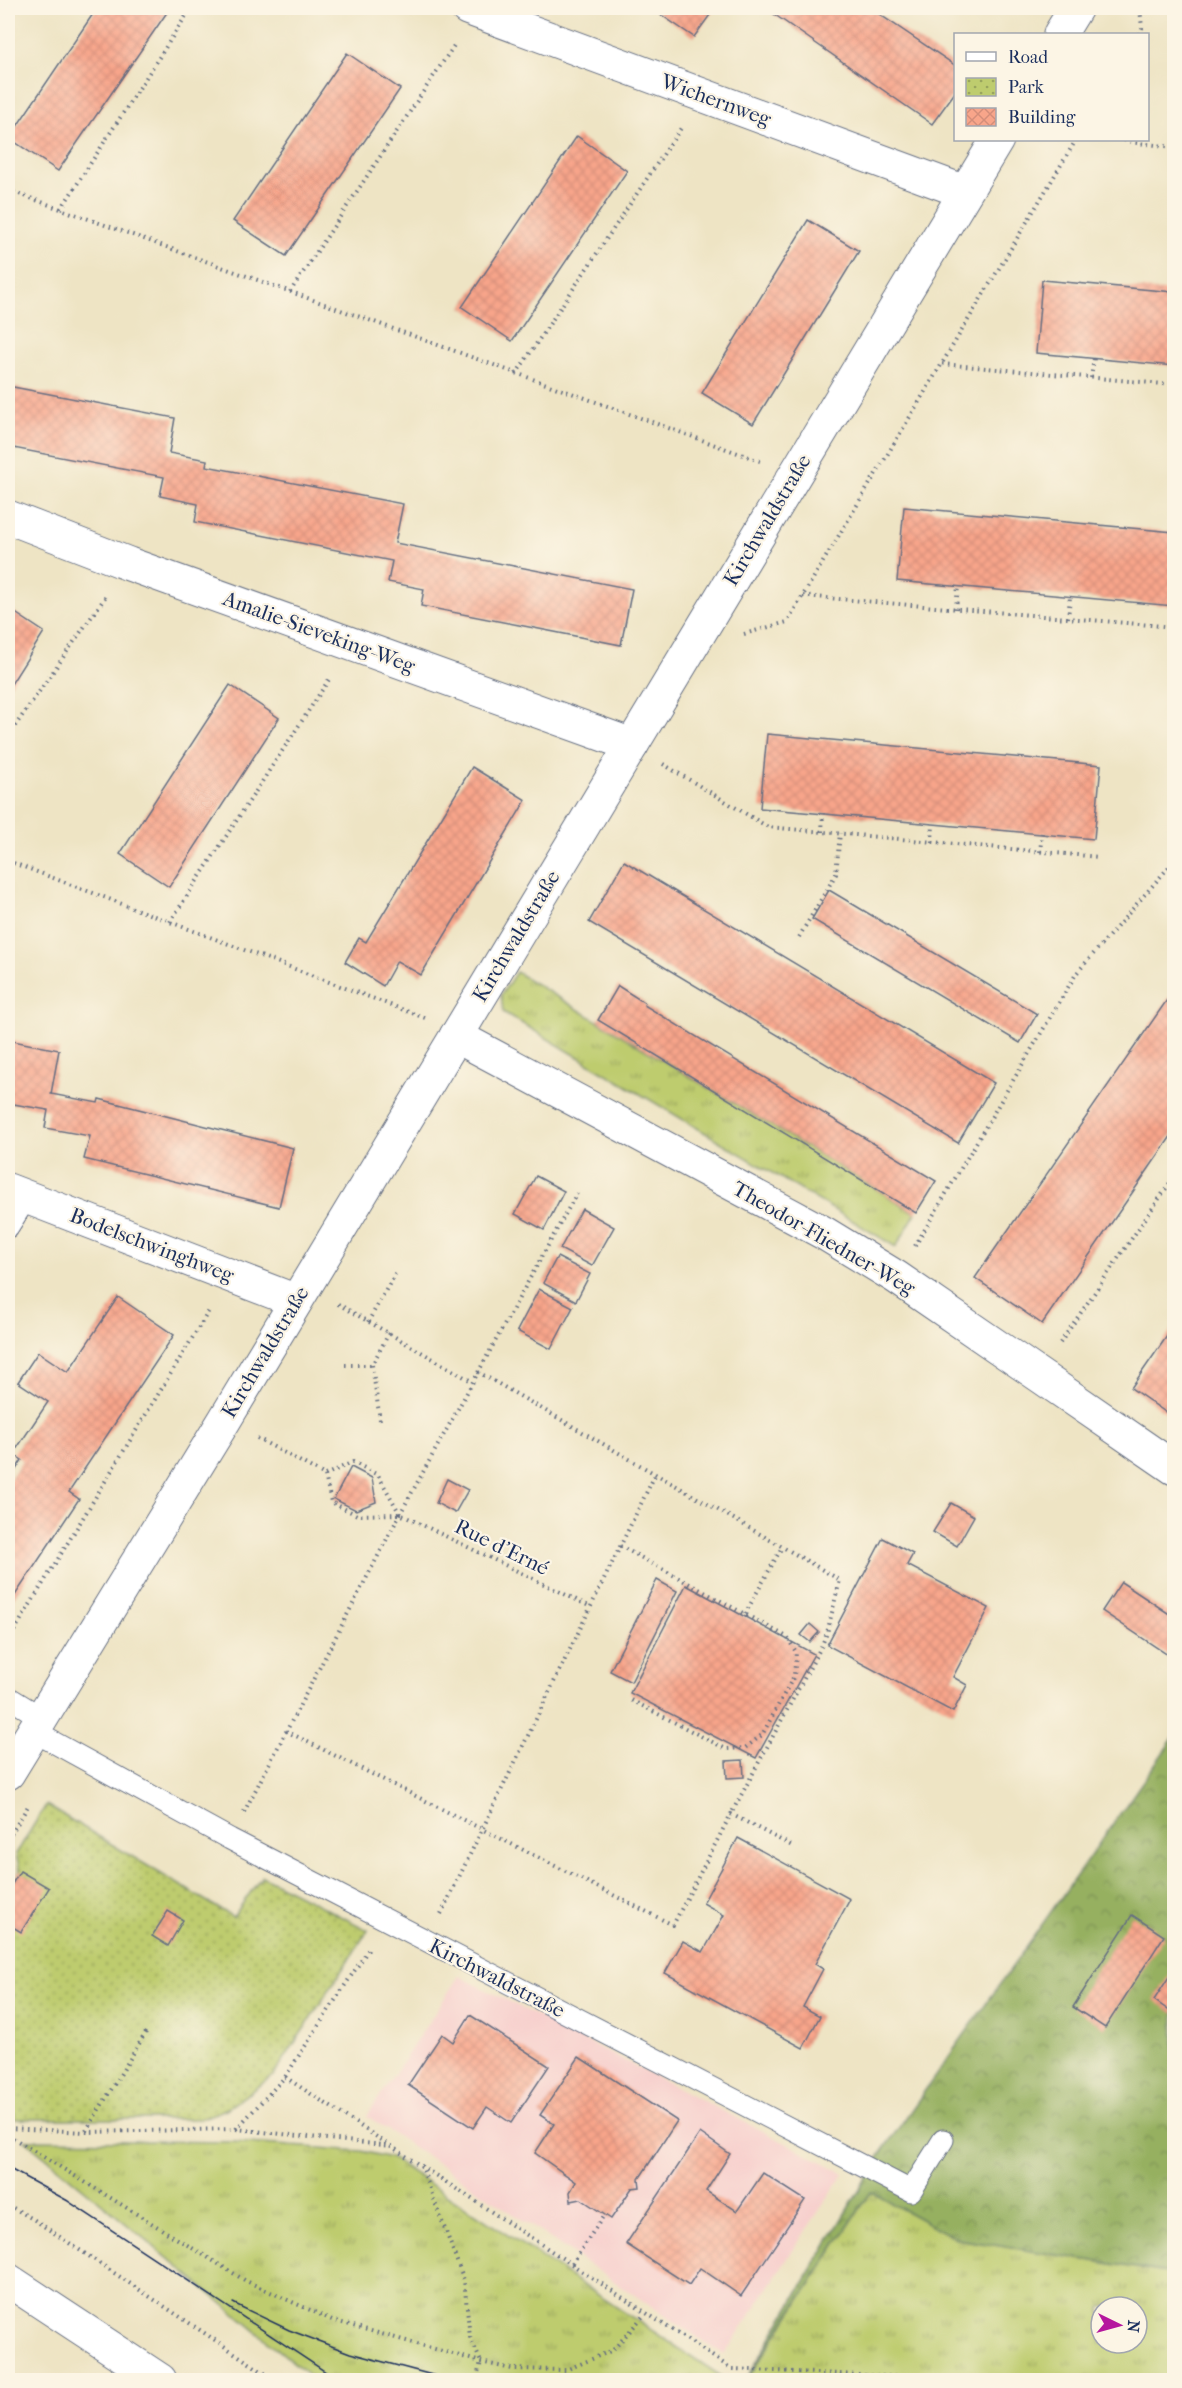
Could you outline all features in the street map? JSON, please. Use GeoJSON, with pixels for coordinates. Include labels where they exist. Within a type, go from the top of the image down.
{"type":"FeatureCollection","features":[{"type":"Feature","properties":{"kind":"street"},"geometry":{"type":"LineString","coordinates":[[1061,33],[1076,8]]}},
{"type":"Feature","properties":{"kind":"street","name":"Wichernweg"},"geometry":{"type":"LineString","coordinates":[[472,9],[965,192]]}},
{"type":"Feature","properties":{"kind":"street","name":"Kirchwaldstraße"},"geometry":{"type":"LineString","coordinates":[[8,1773],[224,1421],[996,141]]}},
{"type":"Feature","properties":{"kind":"street","name":"Amalie-Sieveking-Weg"},"geometry":{"type":"LineString","coordinates":[[8,517],[129,564],[632,744]]}},
{"type":"Feature","properties":{"kind":"street","name":"Theodor-Fliedner-Weg"},"geometry":{"type":"LineString","coordinates":[[456,1036],[824,1233],[896,1277],[1174,1468]]}},
{"type":"Feature","properties":{"kind":"street","name":"Bodelschwinghweg"},"geometry":{"type":"LineString","coordinates":[[17,1194],[231,1275],[301,1293]]}},
{"type":"Feature","properties":{"kind":"street"},"geometry":{"type":"LineString","coordinates":[[8,2280],[160,2380]]}},
{"type":"Feature","properties":{"kind":"lane"},"geometry":{"type":"LineString","coordinates":[[8,1227],[17,1194]]}},
{"type":"Feature","properties":{"kind":"lane"},"geometry":{"type":"LineString","coordinates":[[8,1696],[38,1725]]}},
{"type":"Feature","properties":{"kind":"lane","name":"Kirchwaldstraße"},"geometry":{"type":"LineString","coordinates":[[38,1725],[230,1839],[911,2191],[943,2140]]}},
{"type":"Feature","properties":{"kind":"path"},"geometry":{"type":"LineString","coordinates":[[61,209],[191,8]]}},
{"type":"Feature","properties":{"kind":"path"},"geometry":{"type":"LineString","coordinates":[[1140,8],[1142,28],[1140,33]]}},
{"type":"Feature","properties":{"kind":"path"},"geometry":{"type":"LineString","coordinates":[[290,292],[472,9]]}},
{"type":"Feature","properties":{"kind":"path"},"geometry":{"type":"LineString","coordinates":[[516,374],[703,95]]}},
{"type":"Feature","properties":{"kind":"path"},"geometry":{"type":"LineString","coordinates":[[707,619],[734,637],[787,622],[1075,141]]}},
{"type":"Feature","properties":{"kind":"path"},"geometry":{"type":"LineString","coordinates":[[1126,141],[1174,147]]}},
{"type":"Feature","properties":{"kind":"path"},"geometry":{"type":"LineString","coordinates":[[8,190],[795,474]]}},
{"type":"Feature","properties":{"kind":"path"},"geometry":{"type":"LineString","coordinates":[[1091,378],[1094,358]]}},
{"type":"Feature","properties":{"kind":"path"},"geometry":{"type":"LineString","coordinates":[[942,364],[1174,385]]}},
{"type":"Feature","properties":{"kind":"path"},"geometry":{"type":"LineString","coordinates":[[8,736],[129,564]]}},
{"type":"Feature","properties":{"kind":"path"},"geometry":{"type":"LineString","coordinates":[[956,609],[958,586]]}},
{"type":"Feature","properties":{"kind":"path"},"geometry":{"type":"LineString","coordinates":[[803,596],[1174,627]]}},
{"type":"Feature","properties":{"kind":"path"},"geometry":{"type":"LineString","coordinates":[[1068,618],[1070,597]]}},
{"type":"Feature","properties":{"kind":"path"},"geometry":{"type":"LineString","coordinates":[[170,922],[352,644]]}},
{"type":"Feature","properties":{"kind":"path"},"geometry":{"type":"LineString","coordinates":[[632,744],[768,827],[1099,857]]}},
{"type":"Feature","properties":{"kind":"path"},"geometry":{"type":"LineString","coordinates":[[822,832],[823,813]]}},
{"type":"Feature","properties":{"kind":"path"},"geometry":{"type":"LineString","coordinates":[[932,842],[933,824]]}},
{"type":"Feature","properties":{"kind":"path"},"geometry":{"type":"LineString","coordinates":[[799,937],[836,873],[840,833]]}},
{"type":"Feature","properties":{"kind":"path"},"geometry":{"type":"LineString","coordinates":[[1040,852],[1042,833]]}},
{"type":"Feature","properties":{"kind":"path"},"geometry":{"type":"LineString","coordinates":[[8,861],[422,1016],[456,1036]]}},
{"type":"Feature","properties":{"kind":"path"},"geometry":{"type":"LineString","coordinates":[[896,1277],[1076,974],[1174,861]]}},
{"type":"Feature","properties":{"kind":"path"},"geometry":{"type":"LineString","coordinates":[[1037,1376],[1174,1177]]}},
{"type":"Feature","properties":{"kind":"path"},"geometry":{"type":"LineString","coordinates":[[230,1839],[400,1514],[577,1193]]}},
{"type":"Feature","properties":{"kind":"path"},"geometry":{"type":"LineString","coordinates":[[8,1641],[231,1275]]}},
{"type":"Feature","properties":{"kind":"path"},"geometry":{"type":"LineString","coordinates":[[368,1322],[395,1275]]}},
{"type":"Feature","properties":{"kind":"path"},"geometry":{"type":"LineString","coordinates":[[301,1293],[368,1322],[473,1382]]}},
{"type":"Feature","properties":{"kind":"path"},"geometry":{"type":"LineString","coordinates":[[380,1420],[372,1365],[389,1333]]}},
{"type":"Feature","properties":{"kind":"path"},"geometry":{"type":"LineString","coordinates":[[345,1365],[372,1365]]}},
{"type":"Feature","properties":{"kind":"path"},"geometry":{"type":"LineString","coordinates":[[286,1731],[673,1925],[821,1647],[827,1633],[840,1580],[478,1372]]}},
{"type":"Feature","properties":{"kind":"path"},"geometry":{"type":"LineString","coordinates":[[224,1421],[325,1475],[331,1502],[357,1515],[400,1514]]}},
{"type":"Feature","properties":{"kind":"path"},"geometry":{"type":"LineString","coordinates":[[325,1475],[353,1462],[378,1475],[400,1514]]}},
{"type":"Feature","properties":{"kind":"path"},"geometry":{"type":"LineString","coordinates":[[428,1942],[655,1475]]}},
{"type":"Feature","properties":{"kind":"path","name":"Rue d'Erné"},"geometry":{"type":"LineString","coordinates":[[400,1514],[591,1607]]}},
{"type":"Feature","properties":{"kind":"path"},"geometry":{"type":"LineString","coordinates":[[621,1546],[788,1637],[796,1652],[794,1676],[768,1725],[762,1735],[745,1748],[726,1749],[629,1699]]}},
{"type":"Feature","properties":{"kind":"path"},"geometry":{"type":"LineString","coordinates":[[745,1614],[782,1547]]}},
{"type":"Feature","properties":{"kind":"path"},"geometry":{"type":"LineString","coordinates":[[731,1814],[794,1847]]}},
{"type":"Feature","properties":{"kind":"path"},"geometry":{"type":"LineString","coordinates":[[236,2129],[285,2077],[387,1921]]}},
{"type":"Feature","properties":{"kind":"path"},"geometry":{"type":"LineString","coordinates":[[86,2132],[148,2029]]}},
{"type":"Feature","properties":{"kind":"path"},"geometry":{"type":"LineString","coordinates":[[285,2077],[732,2369],[967,2380]]}},
{"type":"Feature","properties":{"kind":"path"},"geometry":{"type":"LineString","coordinates":[[8,2128],[86,2132],[236,2129],[393,2146]]}},
{"type":"Feature","properties":{"kind":"path"},"geometry":{"type":"LineString","coordinates":[[8,2135],[246,2281],[332,2320],[481,2362],[512,2369],[566,2370],[613,2350],[645,2313]]}},
{"type":"Feature","properties":{"kind":"path"},"geometry":{"type":"LineString","coordinates":[[421,2164],[464,2280],[470,2337],[481,2362],[476,2380]]}},
{"type":"Feature","properties":{"kind":"path"},"geometry":{"type":"LineString","coordinates":[[8,2205],[33,2219],[275,2380]]}},
{"type":"Feature","properties":{"kind":"path"},"geometry":{"type":"LineString","coordinates":[[572,2264],[604,2215]]}},
{"type":"Feature","properties":{"kind":"shaded area"},"geometry":{"type":"Polygon","coordinates":[[[459,1976],[844,2173],[724,2355],[367,2116],[459,1976]]]}},
{"type":"Feature","properties":{"kind":"green space"},"geometry":{"type":"Polygon","coordinates":[[[516,972],[916,1213],[896,1247],[503,1012],[501,995],[516,972]]]}},
{"type":"Feature","properties":{"kind":"green space"},"geometry":{"type":"Polygon","coordinates":[[[1174,1737],[1174,2274],[957,2239],[871,2192],[746,2380],[881,2153],[1174,1737]]]}},
{"type":"Feature","properties":{"kind":"green space"},"geometry":{"type":"Polygon","coordinates":[[[46,1805],[233,1917],[262,1876],[368,1930],[274,2075],[226,2109],[200,2119],[8,2119],[8,1890],[20,1871],[16,1854],[46,1805]]]}},
{"type":"Feature","properties":{"kind":"green space"},"geometry":{"type":"Polygon","coordinates":[[[25,2140],[234,2142],[361,2151],[391,2158],[727,2380],[315,2380],[25,2140]]]}},
{"type":"Feature","properties":{"kind":"green space"},"geometry":{"type":"Polygon","coordinates":[[[871,2192],[957,2239],[1174,2274],[1174,2380],[747,2380],[871,2192]]]}},
{"type":"Feature","properties":{"kind":"building"},"geometry":{"type":"Polygon","coordinates":[[[97,8],[170,8],[58,171],[9,138],[97,8]]]}},
{"type":"Feature","properties":{"kind":"building"},"geometry":{"type":"Polygon","coordinates":[[[651,8],[715,8],[694,37],[651,8]]]}},
{"type":"Feature","properties":{"kind":"building"},"geometry":{"type":"Polygon","coordinates":[[[770,8],[870,8],[954,65],[954,94],[932,124],[768,10],[770,8]]]}},
{"type":"Feature","properties":{"kind":"building"},"geometry":{"type":"Polygon","coordinates":[[[347,53],[400,89],[286,256],[233,221],[347,53]]]}},
{"type":"Feature","properties":{"kind":"building"},"geometry":{"type":"Polygon","coordinates":[[[577,136],[627,171],[512,341],[462,307],[577,136]]]}},
{"type":"Feature","properties":{"kind":"building"},"geometry":{"type":"Polygon","coordinates":[[[808,220],[859,251],[753,424],[702,393],[808,220]]]}},
{"type":"Feature","properties":{"kind":"building"},"geometry":{"type":"Polygon","coordinates":[[[1042,280],[1174,292],[1174,366],[1036,353],[1042,280]]]}},
{"type":"Feature","properties":{"kind":"building"},"geometry":{"type":"Polygon","coordinates":[[[8,386],[175,418],[169,453],[207,460],[206,466],[403,504],[395,543],[632,589],[621,645],[421,606],[424,589],[388,582],[392,561],[195,522],[198,504],[160,496],[164,477],[8,447],[8,386]]]}},
{"type":"Feature","properties":{"kind":"building"},"geometry":{"type":"Polygon","coordinates":[[[904,507],[1174,532],[1174,606],[897,581],[904,507]]]}},
{"type":"Feature","properties":{"kind":"building"},"geometry":{"type":"Polygon","coordinates":[[[8,608],[44,632],[8,689],[8,608]]]}},
{"type":"Feature","properties":{"kind":"building"},"geometry":{"type":"Polygon","coordinates":[[[230,685],[279,718],[169,887],[120,854],[230,685]]]}},
{"type":"Feature","properties":{"kind":"building"},"geometry":{"type":"Polygon","coordinates":[[[767,734],[1101,765],[1094,839],[760,808],[767,734]]]}},
{"type":"Feature","properties":{"kind":"building"},"geometry":{"type":"Polygon","coordinates":[[[472,767],[526,800],[421,975],[397,961],[383,986],[345,962],[359,938],[366,942],[472,767]]]}},
{"type":"Feature","properties":{"kind":"building"},"geometry":{"type":"Polygon","coordinates":[[[624,861],[994,1083],[958,1143],[589,922],[624,861]]]}},
{"type":"Feature","properties":{"kind":"building"},"geometry":{"type":"Polygon","coordinates":[[[829,890],[1037,1014],[1020,1043],[812,919],[829,890]]]}},
{"type":"Feature","properties":{"kind":"building"},"geometry":{"type":"Polygon","coordinates":[[[618,986],[645,1003],[644,1005],[936,1181],[916,1213],[598,1020],[618,986]]]}},
{"type":"Feature","properties":{"kind":"building"},"geometry":{"type":"Polygon","coordinates":[[[1169,997],[1174,1001],[1174,1132],[1042,1324],[975,1278],[1169,997]]]}},
{"type":"Feature","properties":{"kind":"building"},"geometry":{"type":"Polygon","coordinates":[[[8,1040],[59,1050],[51,1094],[98,1103],[99,1099],[293,1148],[279,1207],[84,1159],[90,1136],[45,1128],[48,1110],[8,1103],[8,1040]]]}},
{"type":"Feature","properties":{"kind":"building"},"geometry":{"type":"Polygon","coordinates":[[[536,1176],[564,1191],[544,1230],[515,1214],[536,1176]]]}},
{"type":"Feature","properties":{"kind":"building"},"geometry":{"type":"Polygon","coordinates":[[[582,1209],[614,1227],[592,1266],[560,1249],[582,1209]]]}},
{"type":"Feature","properties":{"kind":"building"},"geometry":{"type":"Polygon","coordinates":[[[557,1257],[590,1274],[576,1301],[543,1283],[557,1257]]]}},
{"type":"Feature","properties":{"kind":"building"},"geometry":{"type":"Polygon","coordinates":[[[539,1289],[573,1307],[551,1349],[517,1331],[539,1289]]]}},
{"type":"Feature","properties":{"kind":"building"},"geometry":{"type":"Polygon","coordinates":[[[118,1297],[174,1335],[69,1492],[79,1499],[8,1606],[8,1482],[22,1460],[13,1454],[48,1402],[18,1382],[38,1352],[68,1372],[118,1297]]]}},
{"type":"Feature","properties":{"kind":"building"},"geometry":{"type":"Polygon","coordinates":[[[1174,1326],[1174,1418],[1131,1388],[1174,1326]]]}},
{"type":"Feature","properties":{"kind":"building"},"geometry":{"type":"Polygon","coordinates":[[[351,1467],[372,1478],[376,1502],[356,1510],[334,1499],[351,1467]]]}},
{"type":"Feature","properties":{"kind":"building"},"geometry":{"type":"Polygon","coordinates":[[[447,1479],[468,1490],[455,1513],[436,1503],[447,1479]]]}},
{"type":"Feature","properties":{"kind":"building"},"geometry":{"type":"Polygon","coordinates":[[[951,1503],[974,1516],[957,1546],[933,1532],[951,1503]]]}},
{"type":"Feature","properties":{"kind":"building"},"geometry":{"type":"Polygon","coordinates":[[[883,1538],[913,1554],[907,1565],[989,1608],[953,1677],[967,1685],[953,1712],[827,1645],[883,1538]]]}},
{"type":"Feature","properties":{"kind":"building"},"geometry":{"type":"Polygon","coordinates":[[[657,1580],[677,1591],[631,1682],[610,1671],[657,1580]]]}},
{"type":"Feature","properties":{"kind":"building"},"geometry":{"type":"Polygon","coordinates":[[[1121,1582],[1174,1617],[1174,1659],[1102,1611],[1121,1582]]]}},
{"type":"Feature","properties":{"kind":"building"},"geometry":{"type":"Polygon","coordinates":[[[686,1585],[814,1654],[756,1758],[630,1693],[686,1585]]]}},
{"type":"Feature","properties":{"kind":"building"},"geometry":{"type":"Polygon","coordinates":[[[810,1624],[819,1632],[810,1642],[801,1635],[810,1624]]]}},
{"type":"Feature","properties":{"kind":"building"},"geometry":{"type":"Polygon","coordinates":[[[743,1760],[744,1777],[727,1778],[726,1761],[743,1760]]]}},
{"type":"Feature","properties":{"kind":"building"},"geometry":{"type":"Polygon","coordinates":[[[738,1838],[850,1899],[815,1964],[823,1969],[803,2007],[820,2016],[803,2048],[665,1973],[683,1941],[703,1952],[724,1915],[703,1903],[738,1838]]]}},
{"type":"Feature","properties":{"kind":"building"},"geometry":{"type":"Polygon","coordinates":[[[20,1871],[49,1888],[21,1932],[8,1924],[8,1890],[20,1871]]]}},
{"type":"Feature","properties":{"kind":"building"},"geometry":{"type":"Polygon","coordinates":[[[168,1911],[183,1920],[168,1946],[152,1936],[168,1911]]]}},
{"type":"Feature","properties":{"kind":"building"},"geometry":{"type":"Polygon","coordinates":[[[1132,1915],[1164,1936],[1105,2028],[1073,2007],[1132,1915]]]}},
{"type":"Feature","properties":{"kind":"building"},"geometry":{"type":"Polygon","coordinates":[[[1174,1969],[1174,2014],[1154,2000],[1174,1969]]]}},
{"type":"Feature","properties":{"kind":"building"},"geometry":{"type":"Polygon","coordinates":[[[470,2015],[549,2066],[511,2123],[487,2107],[473,2128],[408,2085],[442,2034],[453,2042],[470,2015]]]}},
{"type":"Feature","properties":{"kind":"building"},"geometry":{"type":"Polygon","coordinates":[[[579,2057],[677,2121],[639,2179],[640,2187],[632,2188],[611,2219],[581,2199],[571,2201],[570,2192],[576,2182],[535,2153],[554,2124],[540,2115],[579,2057]]]}},
{"type":"Feature","properties":{"kind":"building"},"geometry":{"type":"Polygon","coordinates":[[[700,2133],[730,2154],[706,2191],[737,2211],[763,2173],[805,2200],[741,2296],[700,2268],[689,2285],[626,2244],[700,2133]]]}},
{"type":"Feature","properties":{"kind":"tram line"},"geometry":{"type":"LineString","coordinates":[[8,2168],[68,2201],[338,2380]]}},
{"type":"Feature","properties":{"kind":"tram line"},"geometry":{"type":"LineString","coordinates":[[233,2303],[289,2330],[350,2353],[451,2380]]}}]}
